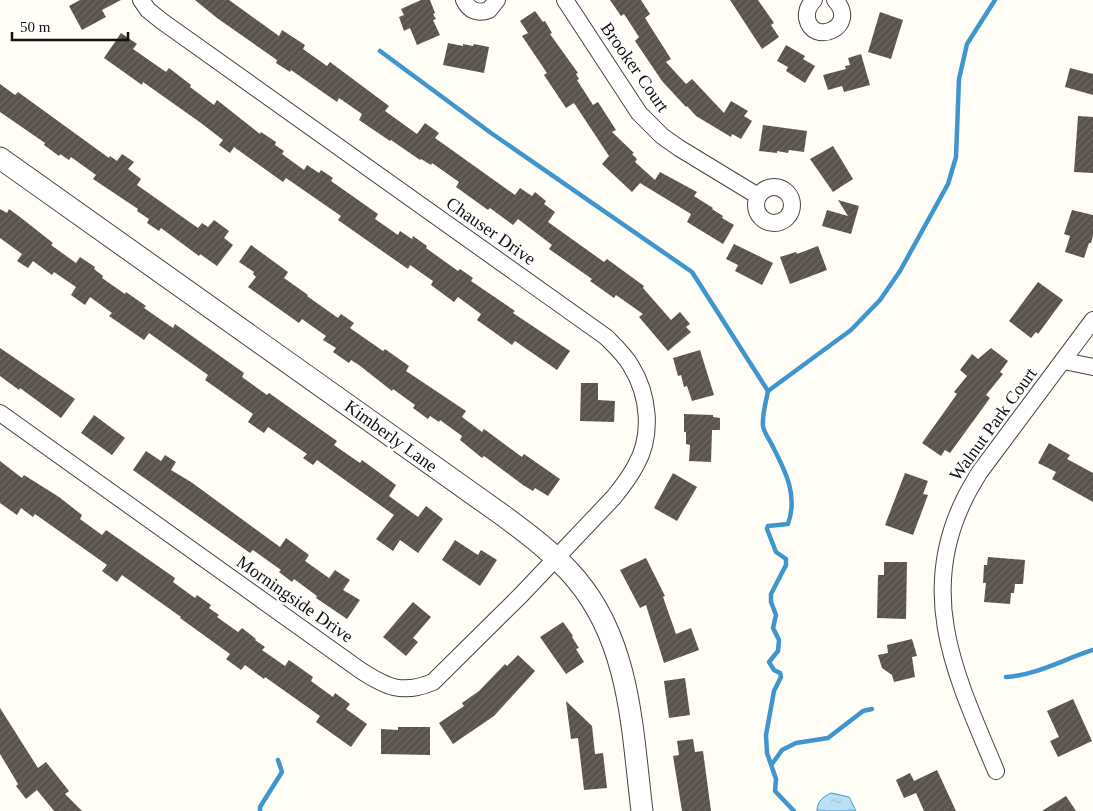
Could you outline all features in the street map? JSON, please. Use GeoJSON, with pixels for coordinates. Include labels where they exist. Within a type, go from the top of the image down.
{"type":"FeatureCollection","features":[{"type":"Feature","properties":{"kind":"street","name":"Chauser Drive"},"geometry":{"type":"LineString","coordinates":[[141,0],[148,10],[163,22],[606,337],[631,365],[645,400],[647,417],[643,448],[637,464],[628,480],[614,497],[556,558]]}},
{"type":"Feature","properties":{"kind":"street"},"geometry":{"type":"LineString","coordinates":[[464,0],[467,7],[483,12],[493,6],[497,0]]}},
{"type":"Feature","properties":{"kind":"street","name":"Brooker Court"},"geometry":{"type":"LineString","coordinates":[[565,0],[652,127],[679,148],[758,196]]}},
{"type":"Feature","properties":{"kind":"street"},"geometry":{"type":"LineString","coordinates":[[808,2],[807,17],[812,27],[822,32],[827,32],[833,30],[841,21],[842,10],[835,0]]}},
{"type":"Feature","properties":{"kind":"street","name":"Kimberly Lane"},"geometry":{"type":"LineString","coordinates":[[0,158],[493,508],[526,532],[556,558],[577,580],[592,602],[606,625],[616,648],[624,674],[642,811]]}},
{"type":"Feature","properties":{"kind":"street","name":"Walnut Park Court"},"geometry":{"type":"LineString","coordinates":[[996,771],[953,663],[946,634],[942,599],[944,566],[951,533],[963,501],[979,473],[1093,320]]}},
{"type":"Feature","properties":{"kind":"street"},"geometry":{"type":"LineString","coordinates":[[1064,361],[1093,367]]}},
{"type":"Feature","properties":{"kind":"street","name":"Morningside Drive"},"geometry":{"type":"LineString","coordinates":[[0,413],[360,670],[377,681],[394,688],[408,690],[420,688],[433,682],[556,558]]}},
{"type":"Feature","properties":{"kind":"water"},"geometry":{"type":"Polygon","coordinates":[[[831,793],[849,797],[856,811],[817,811],[821,800],[831,793]]]}},
{"type":"Feature","properties":{"kind":"building"},"geometry":{"type":"Polygon","coordinates":[[[80,0],[121,0],[102,10],[106,17],[82,30],[69,6],[80,0]]]}},
{"type":"Feature","properties":{"kind":"building"},"geometry":{"type":"Polygon","coordinates":[[[195,0],[229,0],[279,36],[282,30],[305,45],[303,49],[327,66],[330,62],[389,106],[385,111],[417,134],[425,123],[439,133],[435,138],[515,195],[520,188],[532,196],[535,192],[546,201],[544,204],[555,212],[548,222],[604,262],[607,259],[644,286],[643,288],[671,320],[680,312],[690,324],[686,327],[691,332],[668,351],[639,317],[643,314],[616,295],[614,298],[590,281],[592,279],[549,249],[552,245],[518,219],[513,225],[490,208],[488,210],[456,187],[459,182],[432,163],[431,165],[420,160],[359,120],[362,114],[339,98],[337,102],[291,70],[290,72],[276,63],[277,60],[217,18],[195,0]]]}},
{"type":"Feature","properties":{"kind":"building"},"geometry":{"type":"Polygon","coordinates":[[[421,0],[430,0],[436,19],[433,20],[440,35],[417,45],[410,28],[404,31],[399,17],[404,15],[401,9],[421,0]]]}},
{"type":"Feature","properties":{"kind":"building"},"geometry":{"type":"Polygon","coordinates":[[[610,0],[641,0],[650,14],[645,18],[671,59],[666,62],[686,84],[692,79],[724,113],[731,101],[748,111],[744,116],[752,121],[741,139],[732,134],[731,137],[696,116],[686,107],[662,81],[635,41],[639,37],[624,14],[621,16],[610,0]]]}},
{"type":"Feature","properties":{"kind":"building"},"geometry":{"type":"Polygon","coordinates":[[[730,0],[758,0],[774,23],[771,25],[779,37],[762,49],[730,0]]]}},
{"type":"Feature","properties":{"kind":"building"},"geometry":{"type":"Polygon","coordinates":[[[535,11],[543,22],[545,21],[552,33],[550,34],[578,73],[576,74],[579,79],[577,80],[593,105],[598,102],[616,130],[612,132],[634,153],[632,154],[637,159],[635,162],[655,180],[660,172],[697,192],[694,196],[734,225],[723,244],[687,222],[691,214],[640,183],[632,192],[602,164],[609,156],[574,103],[566,108],[544,75],[547,73],[522,36],[528,33],[520,21],[535,11]]]}},
{"type":"Feature","properties":{"kind":"building"},"geometry":{"type":"Polygon","coordinates":[[[880,12],[903,20],[891,59],[868,52],[880,12]]]}},
{"type":"Feature","properties":{"kind":"building"},"geometry":{"type":"Polygon","coordinates":[[[121,33],[137,44],[133,49],[166,72],[169,68],[214,105],[217,100],[260,134],[261,132],[276,142],[275,145],[284,151],[282,154],[304,170],[307,165],[319,173],[321,170],[333,178],[331,181],[378,214],[375,219],[398,235],[400,231],[412,239],[413,236],[458,271],[460,269],[473,278],[471,281],[515,311],[513,313],[570,351],[557,370],[515,341],[512,345],[477,320],[481,314],[458,297],[454,302],[431,285],[433,281],[410,265],[408,269],[385,253],[338,220],[341,216],[286,178],[283,182],[234,147],[230,153],[219,145],[223,140],[201,123],[143,82],[142,85],[104,58],[121,33]]]}},
{"type":"Feature","properties":{"kind":"building"},"geometry":{"type":"Polygon","coordinates":[[[448,43],[463,46],[463,44],[473,46],[474,44],[489,47],[484,73],[443,65],[448,43]]]}},
{"type":"Feature","properties":{"kind":"building"},"geometry":{"type":"Polygon","coordinates":[[[786,45],[805,56],[803,59],[815,66],[805,83],[786,71],[788,67],[777,61],[786,45]]]}},
{"type":"Feature","properties":{"kind":"building"},"geometry":{"type":"Polygon","coordinates":[[[861,54],[870,85],[844,92],[842,86],[828,90],[823,75],[846,69],[845,66],[850,65],[848,58],[861,54]]]}},
{"type":"Feature","properties":{"kind":"building"},"geometry":{"type":"Polygon","coordinates":[[[1070,68],[1093,74],[1093,95],[1065,87],[1070,68]]]}},
{"type":"Feature","properties":{"kind":"building"},"geometry":{"type":"Polygon","coordinates":[[[0,84],[15,95],[18,92],[109,158],[110,156],[117,161],[122,154],[134,162],[128,169],[141,179],[137,185],[198,228],[202,223],[208,227],[214,220],[229,231],[224,238],[233,245],[217,266],[200,254],[199,256],[161,228],[159,231],[147,223],[149,219],[137,211],[138,209],[93,179],[96,175],[71,157],[69,160],[60,154],[59,156],[44,145],[45,143],[0,112],[0,84]]]}},
{"type":"Feature","properties":{"kind":"building"},"geometry":{"type":"Polygon","coordinates":[[[1078,116],[1093,117],[1093,173],[1074,172],[1078,116]]]}},
{"type":"Feature","properties":{"kind":"building"},"geometry":{"type":"Polygon","coordinates":[[[763,125],[807,131],[804,152],[789,150],[788,153],[759,151],[763,125]]]}},
{"type":"Feature","properties":{"kind":"building"},"geometry":{"type":"Polygon","coordinates":[[[833,146],[853,179],[833,192],[810,159],[833,146]]]}},
{"type":"Feature","properties":{"kind":"building"},"geometry":{"type":"Polygon","coordinates":[[[838,200],[859,206],[851,234],[822,226],[827,210],[848,216],[838,200]]]}},
{"type":"Feature","properties":{"kind":"building"},"geometry":{"type":"Polygon","coordinates":[[[0,209],[7,213],[9,209],[53,243],[51,245],[76,263],[80,257],[95,267],[94,269],[103,276],[102,278],[146,306],[144,308],[173,328],[175,324],[244,373],[242,377],[267,395],[269,393],[337,441],[334,445],[360,463],[362,460],[396,485],[389,496],[418,517],[426,506],[443,519],[418,553],[400,540],[393,551],[376,539],[394,515],[317,460],[313,465],[303,458],[307,454],[268,427],[264,433],[248,422],[253,414],[205,380],[208,375],[149,333],[144,340],[109,316],[112,313],[90,297],[85,305],[71,295],[76,287],[54,272],[52,275],[33,261],[28,268],[17,261],[22,254],[0,238],[0,209]]]}},
{"type":"Feature","properties":{"kind":"building"},"geometry":{"type":"Polygon","coordinates":[[[1072,210],[1093,215],[1093,236],[1084,258],[1065,252],[1070,236],[1064,234],[1072,210]]]}},
{"type":"Feature","properties":{"kind":"building"},"geometry":{"type":"Polygon","coordinates":[[[734,244],[773,263],[762,285],[735,271],[738,265],[726,259],[734,244]]]}},
{"type":"Feature","properties":{"kind":"building"},"geometry":{"type":"Polygon","coordinates":[[[251,245],[288,272],[284,278],[307,296],[338,318],[341,314],[354,323],[350,328],[409,366],[406,371],[466,411],[462,417],[482,432],[484,429],[522,457],[524,454],[560,479],[548,496],[535,488],[533,491],[484,456],[482,458],[460,440],[462,436],[440,420],[439,422],[430,416],[428,419],[413,408],[415,405],[393,389],[392,391],[359,365],[351,360],[349,363],[333,352],[336,348],[323,340],[326,336],[302,319],[299,323],[248,287],[256,277],[253,274],[254,272],[239,262],[251,245]]]}},
{"type":"Feature","properties":{"kind":"building"},"geometry":{"type":"Polygon","coordinates":[[[818,246],[827,270],[790,284],[780,257],[796,252],[797,254],[818,246]]]}},
{"type":"Feature","properties":{"kind":"building"},"geometry":{"type":"Polygon","coordinates":[[[1038,282],[1063,300],[1038,334],[1036,332],[1031,338],[1009,321],[1038,282]]]}},
{"type":"Feature","properties":{"kind":"building"},"geometry":{"type":"Polygon","coordinates":[[[0,348],[75,399],[61,418],[0,376],[0,348]]]}},
{"type":"Feature","properties":{"kind":"building"},"geometry":{"type":"Polygon","coordinates":[[[991,348],[1008,361],[1000,372],[1003,374],[986,395],[990,398],[950,453],[945,450],[941,456],[922,443],[957,394],[954,392],[967,376],[960,370],[972,354],[978,359],[991,348]]]}},
{"type":"Feature","properties":{"kind":"building"},"geometry":{"type":"Polygon","coordinates":[[[700,350],[714,395],[692,401],[687,386],[684,387],[681,375],[678,376],[673,358],[700,350]]]}},
{"type":"Feature","properties":{"kind":"building"},"geometry":{"type":"Polygon","coordinates":[[[581,383],[598,383],[598,400],[615,401],[614,422],[580,421],[581,383]]]}},
{"type":"Feature","properties":{"kind":"building"},"geometry":{"type":"Polygon","coordinates":[[[684,414],[713,415],[713,417],[720,418],[720,430],[712,430],[711,462],[689,461],[690,445],[686,444],[684,414]]]}},
{"type":"Feature","properties":{"kind":"building"},"geometry":{"type":"Polygon","coordinates":[[[94,415],[125,438],[112,455],[81,433],[94,415]]]}},
{"type":"Feature","properties":{"kind":"building"},"geometry":{"type":"Polygon","coordinates":[[[1049,443],[1070,455],[1067,459],[1093,473],[1093,502],[1052,479],[1056,472],[1038,463],[1049,443]]]}},
{"type":"Feature","properties":{"kind":"building"},"geometry":{"type":"Polygon","coordinates":[[[146,451],[161,461],[165,455],[176,462],[171,470],[191,482],[280,547],[286,538],[309,555],[305,561],[329,578],[335,570],[350,580],[343,590],[360,600],[347,619],[316,598],[317,596],[294,579],[292,582],[279,572],[281,570],[253,550],[250,553],[133,470],[146,451]]]}},
{"type":"Feature","properties":{"kind":"building"},"geometry":{"type":"Polygon","coordinates":[[[0,461],[22,478],[24,475],[59,497],[82,515],[80,519],[102,535],[106,530],[175,578],[173,582],[195,598],[197,595],[211,605],[209,608],[219,615],[217,617],[238,632],[242,628],[265,647],[262,650],[285,666],[289,660],[313,677],[311,681],[333,697],[335,693],[350,704],[346,709],[367,724],[351,747],[316,722],[320,716],[245,665],[241,670],[226,659],[230,654],[122,575],[117,582],[102,571],[107,565],[35,514],[33,517],[21,508],[17,515],[0,503],[0,461]]]}},
{"type":"Feature","properties":{"kind":"building"},"geometry":{"type":"Polygon","coordinates":[[[673,473],[697,487],[677,521],[654,508],[673,473]]]}},
{"type":"Feature","properties":{"kind":"building"},"geometry":{"type":"Polygon","coordinates":[[[905,473],[928,481],[923,494],[928,495],[913,535],[885,525],[905,473]]]}},
{"type":"Feature","properties":{"kind":"building"},"geometry":{"type":"Polygon","coordinates":[[[455,540],[478,555],[481,550],[497,560],[480,586],[442,560],[455,540]]]}},
{"type":"Feature","properties":{"kind":"building"},"geometry":{"type":"Polygon","coordinates":[[[988,557],[1025,560],[1023,584],[1015,584],[1014,593],[1011,593],[1010,604],[984,602],[986,583],[983,583],[984,565],[987,565],[988,557]]]}},
{"type":"Feature","properties":{"kind":"building"},"geometry":{"type":"Polygon","coordinates":[[[646,558],[665,596],[663,597],[676,634],[691,628],[699,650],[664,663],[646,605],[640,608],[620,570],[646,558]]]}},
{"type":"Feature","properties":{"kind":"building"},"geometry":{"type":"Polygon","coordinates":[[[884,562],[907,562],[906,619],[877,618],[878,575],[884,575],[884,562]]]}},
{"type":"Feature","properties":{"kind":"building"},"geometry":{"type":"Polygon","coordinates":[[[413,602],[431,617],[413,638],[418,642],[406,656],[383,637],[413,602]]]}},
{"type":"Feature","properties":{"kind":"building"},"geometry":{"type":"Polygon","coordinates":[[[563,622],[573,636],[579,648],[576,649],[584,662],[566,674],[540,637],[563,622]]]}},
{"type":"Feature","properties":{"kind":"building"},"geometry":{"type":"Polygon","coordinates":[[[912,639],[917,656],[912,657],[915,677],[894,682],[892,675],[882,668],[878,655],[888,653],[887,645],[912,639]]]}},
{"type":"Feature","properties":{"kind":"building"},"geometry":{"type":"Polygon","coordinates":[[[518,655],[535,671],[494,716],[453,744],[439,723],[464,706],[462,703],[479,691],[505,664],[507,666],[518,655]]]}},
{"type":"Feature","properties":{"kind":"building"},"geometry":{"type":"Polygon","coordinates":[[[685,678],[690,715],[669,718],[664,681],[685,678]]]}},
{"type":"Feature","properties":{"kind":"building"},"geometry":{"type":"Polygon","coordinates":[[[1073,699],[1092,741],[1058,757],[1050,741],[1059,737],[1047,711],[1073,699]]]}},
{"type":"Feature","properties":{"kind":"building"},"geometry":{"type":"Polygon","coordinates":[[[566,701],[592,726],[595,754],[603,753],[607,788],[584,790],[578,738],[571,739],[566,701]]]}},
{"type":"Feature","properties":{"kind":"building"},"geometry":{"type":"Polygon","coordinates":[[[0,708],[38,768],[46,762],[69,791],[65,794],[82,811],[54,811],[37,790],[26,799],[16,786],[18,784],[0,754],[0,708]]]}},
{"type":"Feature","properties":{"kind":"building"},"geometry":{"type":"Polygon","coordinates":[[[398,727],[430,727],[430,755],[381,754],[381,729],[398,730],[398,727]]]}},
{"type":"Feature","properties":{"kind":"building"},"geometry":{"type":"Polygon","coordinates":[[[693,739],[695,752],[703,751],[711,811],[682,811],[673,756],[679,755],[677,741],[693,739]]]}},
{"type":"Feature","properties":{"kind":"building"},"geometry":{"type":"Polygon","coordinates":[[[937,770],[956,811],[924,811],[916,793],[904,798],[896,780],[910,773],[914,781],[937,770]]]}},
{"type":"Feature","properties":{"kind":"building"},"geometry":{"type":"Polygon","coordinates":[[[1066,796],[1076,811],[1042,811],[1066,796]]]}},
{"type":"Feature","properties":{"kind":"waterway"},"geometry":{"type":"LineString","coordinates":[[768,391],[851,330],[880,300],[900,271],[948,184],[956,157],[959,79],[967,44],[995,0]]}},
{"type":"Feature","properties":{"kind":"waterway"},"geometry":{"type":"LineString","coordinates":[[380,51],[491,133],[692,272],[768,391],[763,426],[786,475],[792,504],[788,524],[768,526],[767,529],[776,552],[786,559],[786,565],[771,594],[771,602],[776,615],[773,628],[779,640],[778,651],[769,662],[774,670],[780,673],[781,677],[774,691],[766,735],[767,753],[776,779],[775,791],[794,811]]}},
{"type":"Feature","properties":{"kind":"waterway"},"geometry":{"type":"LineString","coordinates":[[1006,677],[1040,670],[1093,650]]}},
{"type":"Feature","properties":{"kind":"waterway"},"geometry":{"type":"LineString","coordinates":[[772,764],[782,750],[796,743],[828,738],[863,711],[872,709]]}},
{"type":"Feature","properties":{"kind":"waterway"},"geometry":{"type":"LineString","coordinates":[[260,811],[260,807],[282,772],[278,760]]}}]}
